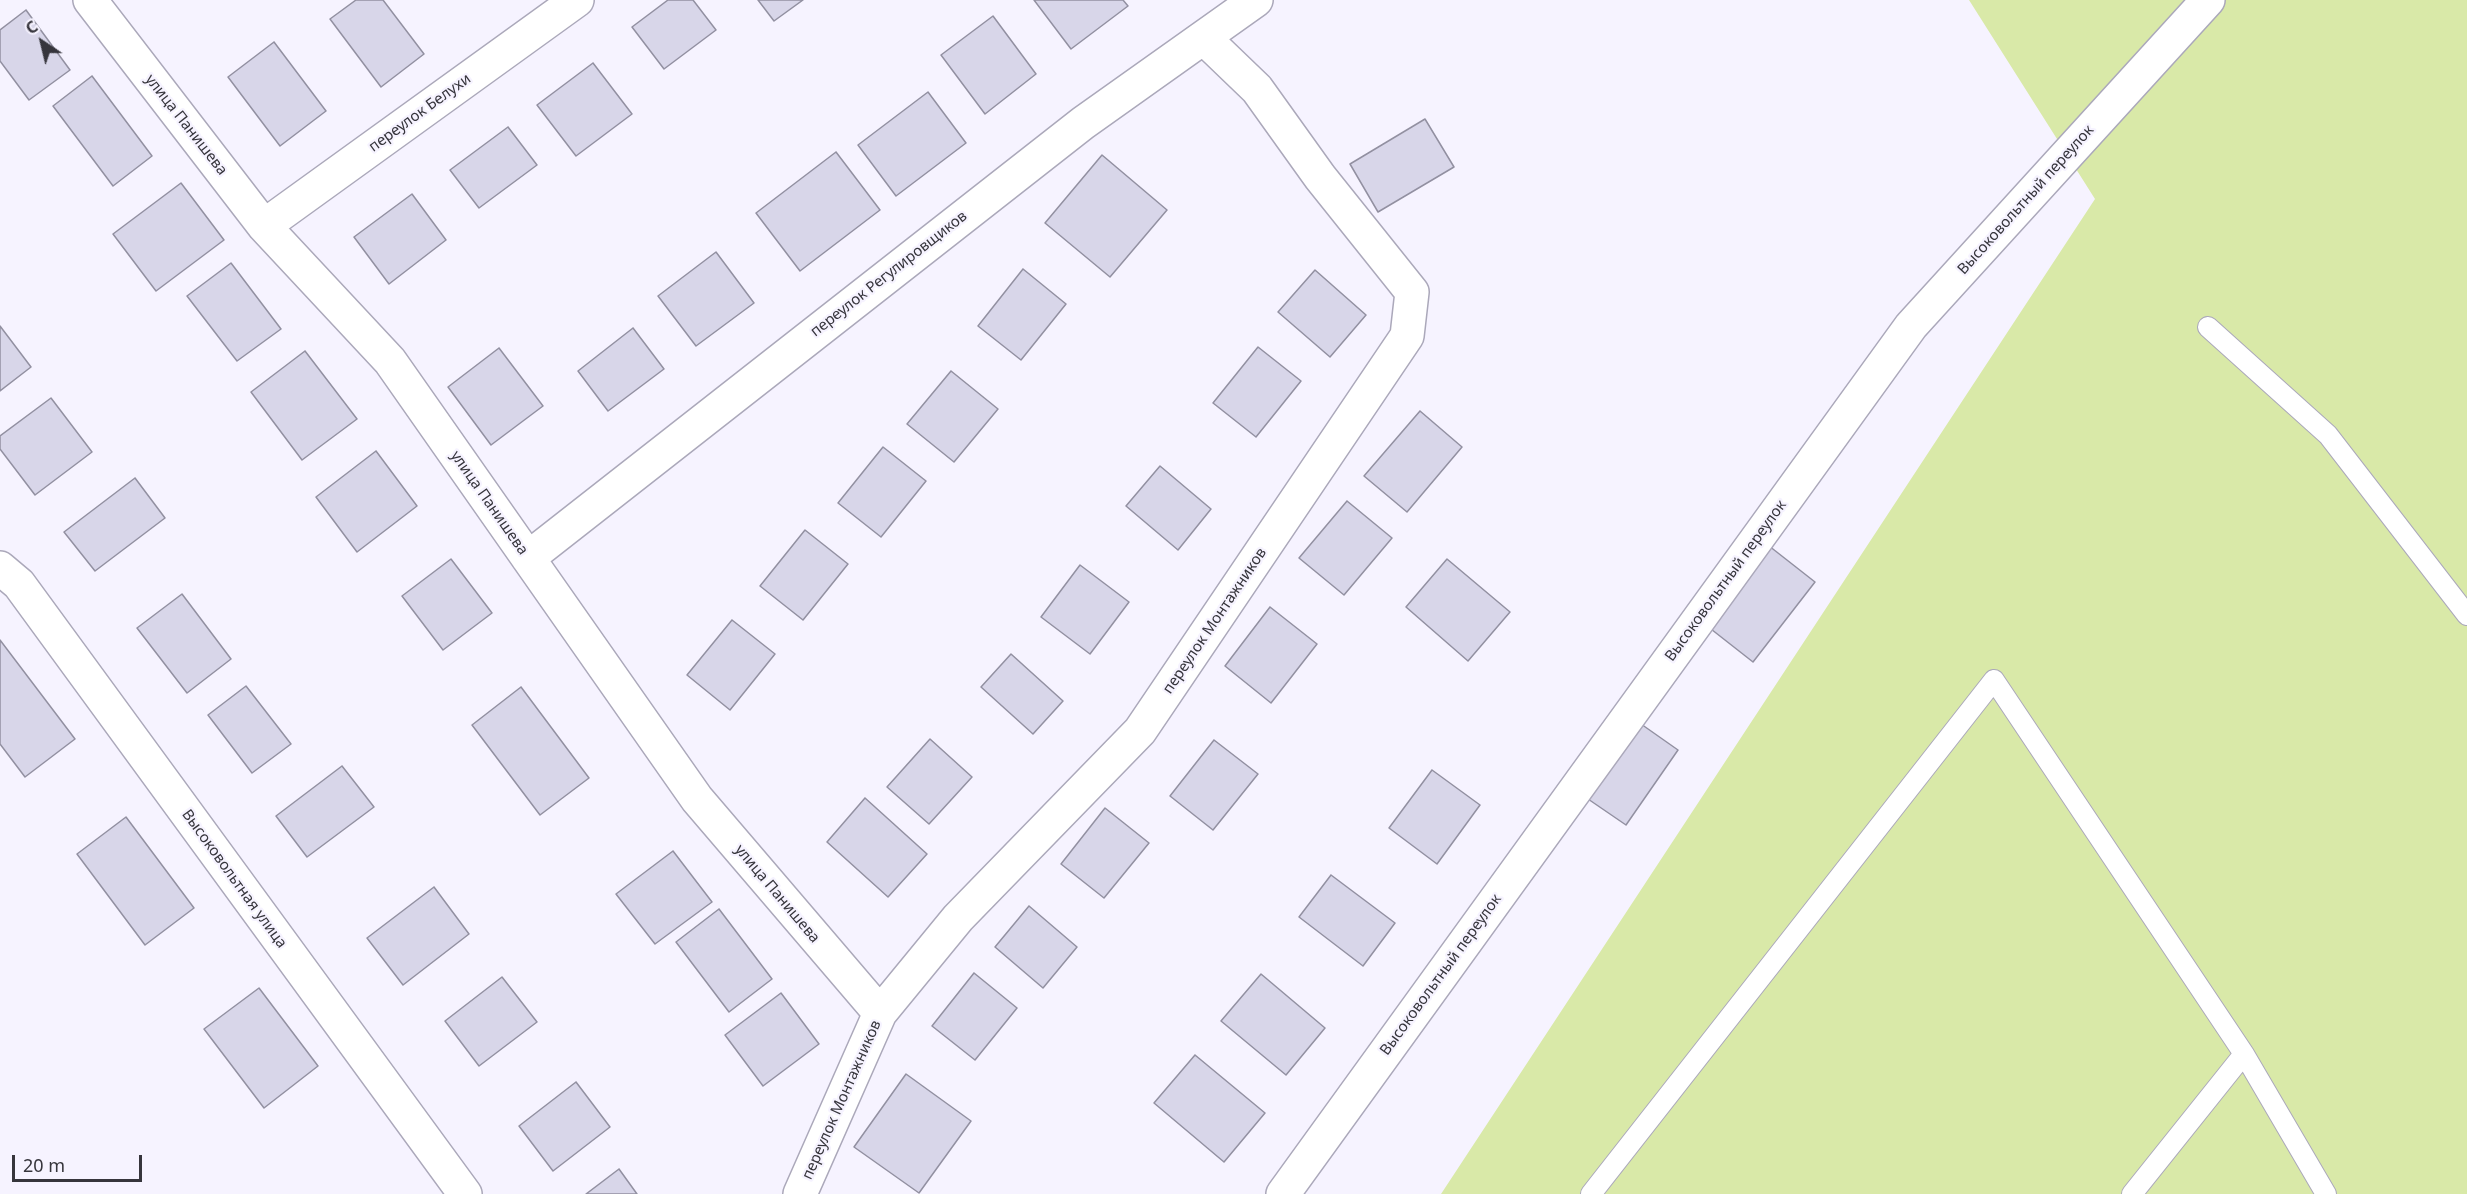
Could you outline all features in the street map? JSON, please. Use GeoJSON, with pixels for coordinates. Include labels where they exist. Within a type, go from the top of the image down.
{"type":"FeatureCollection","features":[{"type":"Feature","properties":{"kind":"street","name":"улица Панишева"},"geometry":{"type":"LineString","coordinates":[[90,0],[264,226],[390,361],[697,799],[880,1013]]}},
{"type":"Feature","properties":{"kind":"street","name":"переулок Белухи"},"geometry":{"type":"LineString","coordinates":[[264,226],[577,0]]}},
{"type":"Feature","properties":{"kind":"street","name":"переулок Регулировщиков"},"geometry":{"type":"LineString","coordinates":[[528,558],[1083,123],[1205,39],[1256,0]]}},
{"type":"Feature","properties":{"kind":"street","name":"Высоковольтный переулок"},"geometry":{"type":"LineString","coordinates":[[1282,1194],[1911,326],[2208,0]]}},
{"type":"Feature","properties":{"kind":"street","name":"переулок Монтажников"},"geometry":{"type":"LineString","coordinates":[[800,1194],[880,1013],[958,918],[1140,731],[1407,336],[1412,291],[1320,177],[1257,89],[1205,39]]}},
{"type":"Feature","properties":{"kind":"street","name":"Высоковольтная улица"},"geometry":{"type":"LineString","coordinates":[[0,568],[26,594],[465,1194]]}},
{"type":"Feature","properties":{"kind":"lane"},"geometry":{"type":"LineString","coordinates":[[2208,327],[2328,435],[2467,615]]}},
{"type":"Feature","properties":{"kind":"lane"},"geometry":{"type":"LineString","coordinates":[[1591,1194],[1994,680],[2244,1054],[2326,1194]]}},
{"type":"Feature","properties":{"kind":"lane"},"geometry":{"type":"LineString","coordinates":[[2132,1194],[2244,1054]]}},
{"type":"Feature","properties":{"kind":"green space"},"geometry":{"type":"Polygon","coordinates":[[[1969,0],[2467,0],[2467,1194],[1441,1194],[2095,199],[1969,0]]]}},
{"type":"Feature","properties":{"kind":"building"},"geometry":{"type":"Polygon","coordinates":[[[356,0],[383,0],[424,54],[381,87],[330,19],[356,0]]]}},
{"type":"Feature","properties":{"kind":"building"},"geometry":{"type":"Polygon","coordinates":[[[668,0],[693,0],[716,30],[664,69],[632,27],[668,0]]]}},
{"type":"Feature","properties":{"kind":"building"},"geometry":{"type":"Polygon","coordinates":[[[758,0],[803,0],[774,21],[758,0]]]}},
{"type":"Feature","properties":{"kind":"building"},"geometry":{"type":"Polygon","coordinates":[[[1034,0],[1123,0],[1128,6],[1071,49],[1034,0]]]}},
{"type":"Feature","properties":{"kind":"building"},"geometry":{"type":"Polygon","coordinates":[[[26,10],[70,70],[29,100],[0,61],[0,30],[26,10]]]}},
{"type":"Feature","properties":{"kind":"building"},"geometry":{"type":"Polygon","coordinates":[[[993,16],[1036,74],[985,114],[941,55],[993,16]]]}},
{"type":"Feature","properties":{"kind":"building"},"geometry":{"type":"Polygon","coordinates":[[[274,42],[326,111],[280,146],[228,77],[274,42]]]}},
{"type":"Feature","properties":{"kind":"building"},"geometry":{"type":"Polygon","coordinates":[[[593,63],[632,114],[576,156],[537,105],[593,63]]]}},
{"type":"Feature","properties":{"kind":"building"},"geometry":{"type":"Polygon","coordinates":[[[92,76],[152,156],[113,186],[53,106],[92,76]]]}},
{"type":"Feature","properties":{"kind":"building"},"geometry":{"type":"Polygon","coordinates":[[[928,92],[966,143],[896,196],[858,145],[928,92]]]}},
{"type":"Feature","properties":{"kind":"building"},"geometry":{"type":"Polygon","coordinates":[[[1425,119],[1454,167],[1378,212],[1350,164],[1425,119]]]}},
{"type":"Feature","properties":{"kind":"building"},"geometry":{"type":"Polygon","coordinates":[[[508,127],[537,165],[479,208],[450,170],[508,127]]]}},
{"type":"Feature","properties":{"kind":"building"},"geometry":{"type":"Polygon","coordinates":[[[836,152],[880,210],[800,271],[756,213],[836,152]]]}},
{"type":"Feature","properties":{"kind":"building"},"geometry":{"type":"Polygon","coordinates":[[[1102,155],[1167,210],[1110,277],[1045,223],[1102,155]]]}},
{"type":"Feature","properties":{"kind":"building"},"geometry":{"type":"Polygon","coordinates":[[[181,183],[224,240],[156,291],[113,234],[181,183]]]}},
{"type":"Feature","properties":{"kind":"building"},"geometry":{"type":"Polygon","coordinates":[[[412,194],[446,240],[389,284],[354,237],[412,194]]]}},
{"type":"Feature","properties":{"kind":"building"},"geometry":{"type":"Polygon","coordinates":[[[716,252],[754,303],[696,346],[658,296],[716,252]]]}},
{"type":"Feature","properties":{"kind":"building"},"geometry":{"type":"Polygon","coordinates":[[[231,263],[281,329],[237,361],[187,296],[231,263]]]}},
{"type":"Feature","properties":{"kind":"building"},"geometry":{"type":"Polygon","coordinates":[[[1023,269],[1066,304],[1021,360],[978,326],[1023,269]]]}},
{"type":"Feature","properties":{"kind":"building"},"geometry":{"type":"Polygon","coordinates":[[[1315,270],[1366,315],[1330,357],[1278,312],[1315,270]]]}},
{"type":"Feature","properties":{"kind":"building"},"geometry":{"type":"Polygon","coordinates":[[[0,326],[31,367],[0,391],[0,326]]]}},
{"type":"Feature","properties":{"kind":"building"},"geometry":{"type":"Polygon","coordinates":[[[633,328],[664,369],[608,411],[578,371],[633,328]]]}},
{"type":"Feature","properties":{"kind":"building"},"geometry":{"type":"Polygon","coordinates":[[[1258,347],[1301,381],[1256,437],[1213,403],[1258,347]]]}},
{"type":"Feature","properties":{"kind":"building"},"geometry":{"type":"Polygon","coordinates":[[[499,348],[543,406],[491,445],[448,387],[499,348]]]}},
{"type":"Feature","properties":{"kind":"building"},"geometry":{"type":"Polygon","coordinates":[[[305,351],[357,419],[302,460],[251,392],[305,351]]]}},
{"type":"Feature","properties":{"kind":"building"},"geometry":{"type":"Polygon","coordinates":[[[951,371],[998,409],[954,462],[907,424],[951,371]]]}},
{"type":"Feature","properties":{"kind":"building"},"geometry":{"type":"Polygon","coordinates":[[[51,398],[92,452],[35,495],[0,449],[0,436],[51,398]]]}},
{"type":"Feature","properties":{"kind":"building"},"geometry":{"type":"Polygon","coordinates":[[[1420,411],[1462,447],[1407,512],[1364,476],[1420,411]]]}},
{"type":"Feature","properties":{"kind":"building"},"geometry":{"type":"Polygon","coordinates":[[[883,447],[926,481],[881,537],[838,503],[883,447]]]}},
{"type":"Feature","properties":{"kind":"building"},"geometry":{"type":"Polygon","coordinates":[[[376,451],[417,506],[357,552],[316,497],[376,451]]]}},
{"type":"Feature","properties":{"kind":"building"},"geometry":{"type":"Polygon","coordinates":[[[1160,466],[1211,509],[1178,550],[1126,506],[1160,466]]]}},
{"type":"Feature","properties":{"kind":"building"},"geometry":{"type":"Polygon","coordinates":[[[135,478],[165,518],[95,571],[64,532],[135,478]]]}},
{"type":"Feature","properties":{"kind":"building"},"geometry":{"type":"Polygon","coordinates":[[[1347,501],[1392,538],[1344,595],[1299,558],[1347,501]]]}},
{"type":"Feature","properties":{"kind":"building"},"geometry":{"type":"Polygon","coordinates":[[[805,530],[848,564],[803,620],[760,586],[805,530]]]}},
{"type":"Feature","properties":{"kind":"building"},"geometry":{"type":"Polygon","coordinates":[[[1764,542],[1815,582],[1753,662],[1702,622],[1764,542]]]}},
{"type":"Feature","properties":{"kind":"building"},"geometry":{"type":"Polygon","coordinates":[[[451,559],[492,613],[443,650],[402,596],[451,559]]]}},
{"type":"Feature","properties":{"kind":"building"},"geometry":{"type":"Polygon","coordinates":[[[1447,559],[1510,612],[1468,661],[1406,607],[1447,559]]]}},
{"type":"Feature","properties":{"kind":"building"},"geometry":{"type":"Polygon","coordinates":[[[1080,565],[1129,602],[1090,654],[1041,617],[1080,565]]]}},
{"type":"Feature","properties":{"kind":"building"},"geometry":{"type":"Polygon","coordinates":[[[182,594],[231,659],[187,693],[137,628],[182,594]]]}},
{"type":"Feature","properties":{"kind":"building"},"geometry":{"type":"Polygon","coordinates":[[[1270,607],[1317,644],[1271,703],[1225,666],[1270,607]]]}},
{"type":"Feature","properties":{"kind":"building"},"geometry":{"type":"Polygon","coordinates":[[[732,620],[775,654],[730,710],[687,675],[732,620]]]}},
{"type":"Feature","properties":{"kind":"building"},"geometry":{"type":"Polygon","coordinates":[[[0,640],[75,739],[25,777],[0,744],[0,640]]]}},
{"type":"Feature","properties":{"kind":"building"},"geometry":{"type":"Polygon","coordinates":[[[1011,654],[1063,701],[1033,734],[981,687],[1011,654]]]}},
{"type":"Feature","properties":{"kind":"building"},"geometry":{"type":"Polygon","coordinates":[[[246,686],[291,744],[252,773],[208,715],[246,686]]]}},
{"type":"Feature","properties":{"kind":"building"},"geometry":{"type":"Polygon","coordinates":[[[521,687],[589,778],[540,815],[472,725],[521,687]]]}},
{"type":"Feature","properties":{"kind":"building"},"geometry":{"type":"Polygon","coordinates":[[[1641,724],[1678,750],[1626,825],[1588,799],[1641,724]]]}},
{"type":"Feature","properties":{"kind":"building"},"geometry":{"type":"Polygon","coordinates":[[[930,739],[972,777],[929,824],[887,787],[930,739]]]}},
{"type":"Feature","properties":{"kind":"building"},"geometry":{"type":"Polygon","coordinates":[[[1214,740],[1258,774],[1213,830],[1170,796],[1214,740]]]}},
{"type":"Feature","properties":{"kind":"building"},"geometry":{"type":"Polygon","coordinates":[[[342,766],[374,807],[307,857],[276,816],[342,766]]]}},
{"type":"Feature","properties":{"kind":"building"},"geometry":{"type":"Polygon","coordinates":[[[1432,770],[1480,805],[1437,864],[1389,828],[1432,770]]]}},
{"type":"Feature","properties":{"kind":"building"},"geometry":{"type":"Polygon","coordinates":[[[865,798],[927,854],[888,897],[827,842],[865,798]]]}},
{"type":"Feature","properties":{"kind":"building"},"geometry":{"type":"Polygon","coordinates":[[[1105,808],[1149,843],[1104,898],[1061,864],[1105,808]]]}},
{"type":"Feature","properties":{"kind":"building"},"geometry":{"type":"Polygon","coordinates":[[[126,817],[194,908],[145,945],[77,854],[126,817]]]}},
{"type":"Feature","properties":{"kind":"building"},"geometry":{"type":"Polygon","coordinates":[[[673,851],[712,902],[655,944],[616,894],[673,851]]]}},
{"type":"Feature","properties":{"kind":"building"},"geometry":{"type":"Polygon","coordinates":[[[1331,875],[1395,923],[1363,966],[1299,917],[1331,875]]]}},
{"type":"Feature","properties":{"kind":"building"},"geometry":{"type":"Polygon","coordinates":[[[434,887],[469,934],[403,985],[367,938],[434,887]]]}},
{"type":"Feature","properties":{"kind":"building"},"geometry":{"type":"Polygon","coordinates":[[[1029,906],[1077,947],[1043,988],[995,947],[1029,906]]]}},
{"type":"Feature","properties":{"kind":"building"},"geometry":{"type":"Polygon","coordinates":[[[719,909],[772,979],[729,1012],[676,942],[719,909]]]}},
{"type":"Feature","properties":{"kind":"building"},"geometry":{"type":"Polygon","coordinates":[[[974,973],[1017,1008],[975,1060],[932,1026],[974,973]]]}},
{"type":"Feature","properties":{"kind":"building"},"geometry":{"type":"Polygon","coordinates":[[[1261,974],[1325,1028],[1286,1075],[1221,1021],[1261,974]]]}},
{"type":"Feature","properties":{"kind":"building"},"geometry":{"type":"Polygon","coordinates":[[[502,977],[537,1022],[479,1066],[445,1021],[502,977]]]}},
{"type":"Feature","properties":{"kind":"building"},"geometry":{"type":"Polygon","coordinates":[[[259,988],[318,1066],[264,1108],[204,1029],[259,988]]]}},
{"type":"Feature","properties":{"kind":"building"},"geometry":{"type":"Polygon","coordinates":[[[781,993],[819,1044],[763,1086],[725,1035],[781,993]]]}},
{"type":"Feature","properties":{"kind":"building"},"geometry":{"type":"Polygon","coordinates":[[[1195,1055],[1265,1113],[1224,1162],[1154,1103],[1195,1055]]]}},
{"type":"Feature","properties":{"kind":"building"},"geometry":{"type":"Polygon","coordinates":[[[906,1074],[971,1121],[919,1193],[854,1147],[906,1074]]]}},
{"type":"Feature","properties":{"kind":"building"},"geometry":{"type":"Polygon","coordinates":[[[576,1082],[610,1127],[553,1171],[519,1126],[576,1082]]]}},
{"type":"Feature","properties":{"kind":"building"},"geometry":{"type":"Polygon","coordinates":[[[619,1169],[637,1194],[586,1194],[619,1169]]]}}]}
